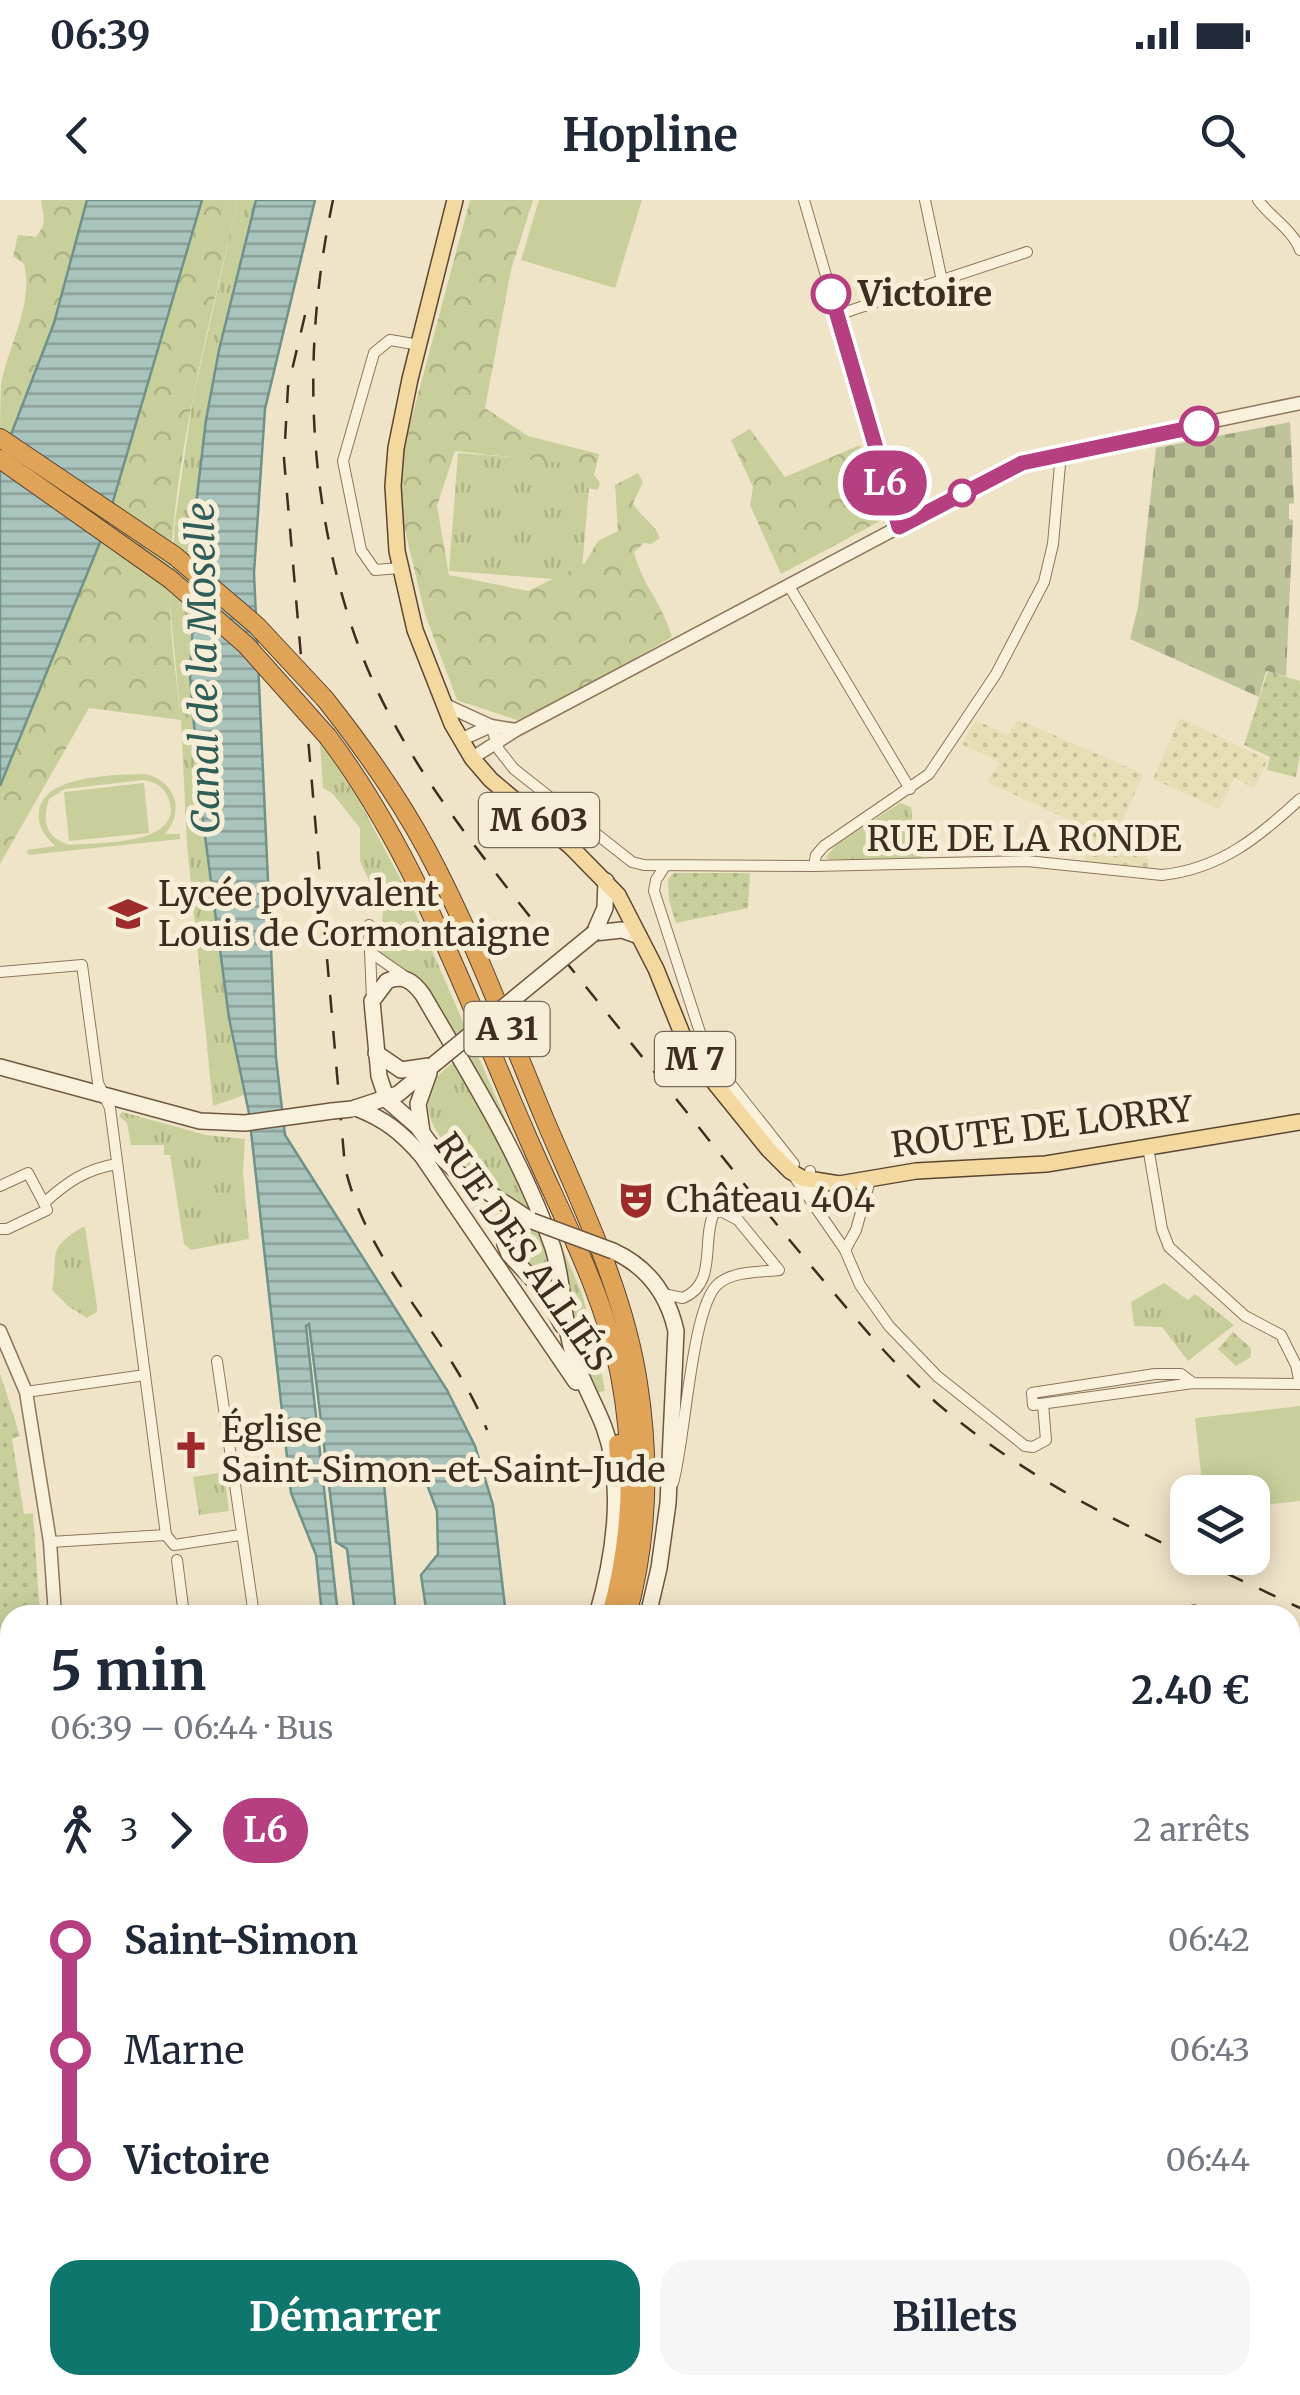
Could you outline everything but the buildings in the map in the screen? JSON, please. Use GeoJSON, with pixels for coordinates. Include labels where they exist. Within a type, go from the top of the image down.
{"type":"FeatureCollection","features":[{"type":"Feature","properties":{"kind":"highway","name":"A 31"},"geometry":{"type":"LineString","coordinates":[[0,438],[189,567],[257,626],[325,700],[402,806],[455,908],[621,1307],[638,1382],[646,1450],[640,1546],[628,1605]]}},
{"type":"Feature","properties":{"kind":"highway","name":"A 31"},"geometry":{"type":"LineString","coordinates":[[0,459],[131,550],[209,611],[283,682],[360,781],[405,862],[577,1249],[611,1339],[627,1419],[629,1510],[614,1605]]}},
{"type":"Feature","properties":{"kind":"highway"},"geometry":{"type":"LineString","coordinates":[[577,1249],[578,1270],[611,1386],[620,1458],[614,1478]]}},
{"type":"Feature","properties":{"kind":"highway"},"geometry":{"type":"LineString","coordinates":[[638,1382],[651,1422],[654,1482],[648,1573],[641,1605]]}},
{"type":"Feature","properties":{"kind":"main road","name":"M 603"},"geometry":{"type":"LineString","coordinates":[[455,200],[400,419],[394,467],[394,520],[400,568],[415,630],[443,704],[472,758],[491,780],[606,881],[627,910]]}},
{"type":"Feature","properties":{"kind":"main road","name":"M 603"},"geometry":{"type":"LineString","coordinates":[[594,933],[605,908],[606,881]]}},
{"type":"Feature","properties":{"kind":"main road","name":"ROUTE DE LORRY"},"geometry":{"type":"LineString","coordinates":[[627,910],[696,1061],[789,1166],[832,1184],[926,1170],[1033,1166],[1300,1122]]}},
{"type":"Feature","properties":{"kind":"main road"},"geometry":{"type":"LineString","coordinates":[[0,1067],[200,1121],[226,1124],[354,1109],[387,1100],[410,1086],[627,910]]}},
{"type":"Feature","properties":{"kind":"main road"},"geometry":{"type":"LineString","coordinates":[[594,933],[622,930],[640,936]]}},
{"type":"Feature","properties":{"kind":"main road"},"geometry":{"type":"LineString","coordinates":[[410,981],[395,977],[387,981],[372,1002],[380,1082],[387,1100],[457,1172],[532,1221],[614,1251],[638,1266],[663,1294],[673,1317],[677,1339],[668,1503],[650,1605]]}},
{"type":"Feature","properties":{"kind":"main road","name":"RUE DES ALLIÉS"},"geometry":{"type":"LineString","coordinates":[[410,981],[423,995],[526,1179],[558,1264],[568,1336],[590,1399]]}},
{"type":"Feature","properties":{"kind":"main road"},"geometry":{"type":"LineString","coordinates":[[376,1053],[401,1070],[433,1065]]}},
{"type":"Feature","properties":{"kind":"main road"},"geometry":{"type":"LineString","coordinates":[[422,1132],[418,1104],[433,1065]]}},
{"type":"Feature","properties":{"kind":"main road","name":"RUE DES ALLIÉS"},"geometry":{"type":"LineString","coordinates":[[354,1109],[392,1125],[422,1156],[590,1399],[603,1424],[614,1478],[613,1530],[599,1605]]}},
{"type":"Feature","properties":{"kind":"main road"},"geometry":{"type":"LineString","coordinates":[[532,1221],[510,1228],[505,1244],[546,1294],[568,1336]]}},
{"type":"Feature","properties":{"kind":"street"},"geometry":{"type":"LineString","coordinates":[[804,200],[899,527]]}},
{"type":"Feature","properties":{"kind":"street"},"geometry":{"type":"LineString","coordinates":[[925,200],[942,281]]}},
{"type":"Feature","properties":{"kind":"street"},"geometry":{"type":"LineString","coordinates":[[1258,200],[1280,227],[1297,240],[1300,250]]}},
{"type":"Feature","properties":{"kind":"street"},"geometry":{"type":"LineString","coordinates":[[837,315],[1027,252]]}},
{"type":"Feature","properties":{"kind":"street"},"geometry":{"type":"LineString","coordinates":[[400,568],[375,570],[361,550],[344,461],[374,353],[390,340],[419,344]]}},
{"type":"Feature","properties":{"kind":"street"},"geometry":{"type":"LineString","coordinates":[[472,758],[516,730],[999,473],[1061,453],[1300,403]]}},
{"type":"Feature","properties":{"kind":"street"},"geometry":{"type":"LineString","coordinates":[[814,866],[816,855],[824,846],[910,788],[941,759],[996,674],[1039,594],[1052,544],[1061,453]]}},
{"type":"Feature","properties":{"kind":"street"},"geometry":{"type":"LineString","coordinates":[[789,586],[910,788]]}},
{"type":"Feature","properties":{"kind":"street"},"geometry":{"type":"LineString","coordinates":[[443,704],[491,726],[516,730]]}},
{"type":"Feature","properties":{"kind":"street"},"geometry":{"type":"LineString","coordinates":[[460,740],[491,726]]}},
{"type":"Feature","properties":{"kind":"street"},"geometry":{"type":"LineString","coordinates":[[491,726],[496,744]]}},
{"type":"Feature","properties":{"kind":"street","name":"RUE DE LA RONDE"},"geometry":{"type":"LineString","coordinates":[[496,744],[514,770],[632,862],[665,866],[1027,860],[1162,874],[1184,872],[1238,851],[1300,799]]}},
{"type":"Feature","properties":{"kind":"street"},"geometry":{"type":"LineString","coordinates":[[665,866],[654,891],[707,1054],[789,1166],[889,1326],[936,1376],[1018,1442],[1034,1447],[1046,1440],[1043,1404],[1193,1382],[1300,1384],[1281,1335],[1245,1316],[1168,1247],[1148,1148]]}},
{"type":"Feature","properties":{"kind":"street"},"geometry":{"type":"LineString","coordinates":[[369,926],[372,1002]]}},
{"type":"Feature","properties":{"kind":"street"},"geometry":{"type":"LineString","coordinates":[[370,952],[410,981]]}},
{"type":"Feature","properties":{"kind":"street"},"geometry":{"type":"LineString","coordinates":[[0,972],[82,965],[97,1077],[110,1108],[166,1535],[174,1545],[240,1535]]}},
{"type":"Feature","properties":{"kind":"street"},"geometry":{"type":"LineString","coordinates":[[44,1203],[74,1177],[117,1164]]}},
{"type":"Feature","properties":{"kind":"street"},"geometry":{"type":"LineString","coordinates":[[0,1186],[28,1173],[48,1210],[0,1229]]}},
{"type":"Feature","properties":{"kind":"street"},"geometry":{"type":"LineString","coordinates":[[810,1176],[811,1192],[825,1223]]}},
{"type":"Feature","properties":{"kind":"street"},"geometry":{"type":"LineString","coordinates":[[845,1250],[856,1230],[871,1177]]}},
{"type":"Feature","properties":{"kind":"street"},"geometry":{"type":"LineString","coordinates":[[663,1294],[683,1298],[700,1285],[705,1274],[709,1224],[714,1213],[721,1210],[738,1220],[778,1270],[739,1275],[720,1282],[708,1296],[684,1408],[679,1465],[668,1503]]}},
{"type":"Feature","properties":{"kind":"street"},"geometry":{"type":"LineString","coordinates":[[0,1331],[26,1392],[50,1542],[54,1605]]}},
{"type":"Feature","properties":{"kind":"street"},"geometry":{"type":"LineString","coordinates":[[217,1362],[252,1605]]}},
{"type":"Feature","properties":{"kind":"street"},"geometry":{"type":"LineString","coordinates":[[26,1392],[144,1375]]}},
{"type":"Feature","properties":{"kind":"street"},"geometry":{"type":"LineString","coordinates":[[50,1542],[166,1535]]}},
{"type":"Feature","properties":{"kind":"street"},"geometry":{"type":"LineString","coordinates":[[177,1560],[183,1605]]}},
{"type":"Feature","properties":{"kind":"shaded area"},"geometry":{"type":"Polygon","coordinates":[[[1180,718],[1268,760],[1254,788],[1234,778],[1220,809],[1153,779],[1180,718]]]}},
{"type":"Feature","properties":{"kind":"shaded area"},"geometry":{"type":"Polygon","coordinates":[[[976,720],[1007,735],[1019,720],[1143,774],[1124,818],[1142,827],[1149,868],[1084,861],[1093,831],[987,782],[1000,762],[961,744],[976,720]]]}},
{"type":"Feature","properties":{"kind":"green space"},"geometry":{"type":"Polygon","coordinates":[[[41,200],[87,200],[54,323],[0,463],[1,385],[26,295],[24,264],[13,256],[18,235],[36,237],[42,227],[41,200]]]}},
{"type":"Feature","properties":{"kind":"green space"},"geometry":{"type":"Polygon","coordinates":[[[202,200],[238,200],[192,402],[176,505],[170,606],[181,720],[89,708],[0,864],[0,786],[103,535],[202,200]]]}},
{"type":"Feature","properties":{"kind":"green space"},"geometry":{"type":"Polygon","coordinates":[[[238,200],[256,200],[219,350],[193,530],[196,558],[190,640],[200,798],[229,1018],[244,1095],[213,1106],[187,845],[170,605],[175,521],[193,398],[238,200]]]}},
{"type":"Feature","properties":{"kind":"green space"},"geometry":{"type":"Polygon","coordinates":[[[470,200],[533,200],[511,270],[485,408],[528,436],[599,454],[594,475],[600,483],[598,490],[588,488],[579,468],[563,463],[455,451],[437,506],[449,575],[528,591],[585,563],[598,541],[618,531],[615,485],[638,473],[643,482],[633,503],[660,538],[651,544],[644,543],[634,552],[672,637],[555,705],[517,720],[457,700],[425,614],[394,484],[470,200]]]}},
{"type":"Feature","properties":{"kind":"green space"},"geometry":{"type":"Polygon","coordinates":[[[539,200],[642,200],[615,288],[521,260],[539,200]]]}},
{"type":"Feature","properties":{"kind":"green space"},"geometry":{"type":"Polygon","coordinates":[[[1290,422],[1294,503],[1289,504],[1289,519],[1293,520],[1286,676],[1266,671],[1259,697],[1130,639],[1138,607],[1156,448],[1290,422]]]}},
{"type":"Feature","properties":{"kind":"green space"},"geometry":{"type":"Polygon","coordinates":[[[750,429],[785,477],[860,445],[882,520],[781,574],[750,505],[753,487],[731,440],[750,429]]]}},
{"type":"Feature","properties":{"kind":"green space"},"geometry":{"type":"Polygon","coordinates":[[[458,453],[591,463],[581,581],[449,571],[458,453]]]}},
{"type":"Feature","properties":{"kind":"green space"},"geometry":{"type":"Polygon","coordinates":[[[1268,671],[1300,681],[1300,754],[1296,777],[1267,770],[1270,757],[1244,745],[1268,671]]]}},
{"type":"Feature","properties":{"kind":"green space"},"geometry":{"type":"Polygon","coordinates":[[[320,742],[358,799],[401,880],[581,1291],[605,1391],[594,1393],[577,1351],[562,1267],[463,1058],[374,944],[380,942],[383,911],[360,861],[360,828],[332,793],[323,788],[320,742]]]}},
{"type":"Feature","properties":{"kind":"green space"},"geometry":{"type":"Polygon","coordinates":[[[146,774],[170,790],[175,816],[165,834],[180,834],[180,839],[28,855],[27,850],[55,846],[39,822],[44,799],[54,790],[101,776],[146,774]],[[143,780],[65,789],[49,799],[48,828],[55,838],[70,845],[119,841],[153,833],[165,825],[171,813],[168,797],[158,785],[143,780]]]}},
{"type":"Feature","properties":{"kind":"green space"},"geometry":{"type":"Polygon","coordinates":[[[144,783],[149,833],[69,841],[64,792],[144,783]]]}},
{"type":"Feature","properties":{"kind":"green space"},"geometry":{"type":"Polygon","coordinates":[[[900,803],[911,807],[915,845],[922,858],[826,857],[837,844],[900,803]]]}},
{"type":"Feature","properties":{"kind":"green space"},"geometry":{"type":"Polygon","coordinates":[[[674,873],[750,873],[748,908],[676,923],[668,879],[674,873]]]}},
{"type":"Feature","properties":{"kind":"green space"},"geometry":{"type":"Polygon","coordinates":[[[456,1060],[515,1166],[532,1211],[477,1175],[458,1158],[432,1122],[428,1102],[433,1083],[456,1060]]]}},
{"type":"Feature","properties":{"kind":"green space"},"geometry":{"type":"Polygon","coordinates":[[[122,1112],[206,1135],[245,1139],[243,1172],[249,1239],[191,1250],[184,1244],[170,1155],[164,1155],[164,1145],[131,1145],[127,1123],[119,1116],[122,1112]]]}},
{"type":"Feature","properties":{"kind":"green space"},"geometry":{"type":"Polygon","coordinates":[[[82,1227],[97,1307],[97,1312],[87,1318],[52,1290],[58,1247],[82,1227]]]}},
{"type":"Feature","properties":{"kind":"green space"},"geometry":{"type":"Polygon","coordinates":[[[528,1228],[544,1233],[564,1320],[544,1282],[513,1248],[517,1230],[528,1228]]]}},
{"type":"Feature","properties":{"kind":"green space"},"geometry":{"type":"Polygon","coordinates":[[[1164,1283],[1188,1300],[1195,1294],[1234,1325],[1188,1361],[1162,1327],[1134,1326],[1131,1302],[1164,1283]]]}},
{"type":"Feature","properties":{"kind":"green space"},"geometry":{"type":"Polygon","coordinates":[[[1233,1332],[1251,1348],[1251,1357],[1236,1366],[1218,1349],[1233,1332]]]}},
{"type":"Feature","properties":{"kind":"green space"},"geometry":{"type":"Polygon","coordinates":[[[0,1373],[20,1436],[12,1439],[24,1514],[33,1513],[39,1605],[0,1605],[0,1373]]]}},
{"type":"Feature","properties":{"kind":"green space"},"geometry":{"type":"Polygon","coordinates":[[[1300,1406],[1300,1501],[1270,1504],[1270,1475],[1201,1475],[1195,1418],[1300,1406]]]}},
{"type":"Feature","properties":{"kind":"green space"},"geometry":{"type":"Polygon","coordinates":[[[224,1472],[229,1511],[199,1515],[193,1477],[224,1472]]]}},
{"type":"Feature","properties":{"kind":"water"},"geometry":{"type":"Polygon","coordinates":[[[87,200],[202,200],[103,535],[0,786],[0,463],[54,323],[87,200]]]}},
{"type":"Feature","properties":{"kind":"water","name":"Canal de la Moselle"},"geometry":{"type":"Polygon","coordinates":[[[256,200],[315,200],[265,409],[254,573],[276,1058],[285,1135],[447,1390],[475,1446],[493,1505],[505,1605],[426,1605],[421,1575],[438,1554],[437,1511],[419,1463],[383,1472],[395,1605],[354,1605],[347,1549],[336,1542],[309,1324],[306,1326],[337,1605],[321,1605],[316,1555],[291,1493],[249,1113],[229,1018],[200,798],[190,675],[196,558],[193,530],[219,350],[256,200]]]}},
{"type":"Feature","properties":{"kind":"railway"},"geometry":{"type":"LineString","coordinates":[[333,200],[316,310],[313,366],[319,476],[339,585],[356,639],[408,749],[502,881],[755,1197],[911,1379],[968,1428],[1027,1470],[1170,1546]]}},
{"type":"Feature","properties":{"kind":"railway"},"geometry":{"type":"LineString","coordinates":[[305,315],[288,387],[284,459],[345,1167],[372,1237],[452,1363],[487,1430]]}},
{"type":"Feature","properties":{"kind":"railway"},"geometry":{"type":"LineString","coordinates":[[1230,1575],[1294,1605]]}},
{"type":"Feature","properties":{"kind":"bus line","name":"L6"},"geometry":{"type":"LineString","coordinates":[[831,294],[899,527],[1022,463],[1199,426]]}},
{"type":"Feature","properties":{"kind":"place","name":"Victoire"},"geometry":{"type":"Point","coordinates":[831,294]}},
{"type":"Feature","properties":{"kind":"place","name":"Lycée polyvalent Louis de Cormontaigne"},"geometry":{"type":"Point","coordinates":[128,914]}},
{"type":"Feature","properties":{"kind":"place","name":"Château 404"},"geometry":{"type":"Point","coordinates":[636,1200]}},
{"type":"Feature","properties":{"kind":"place","name":"Église Saint-Simon-et-Saint-Jude"},"geometry":{"type":"Point","coordinates":[191,1450]}}]}
